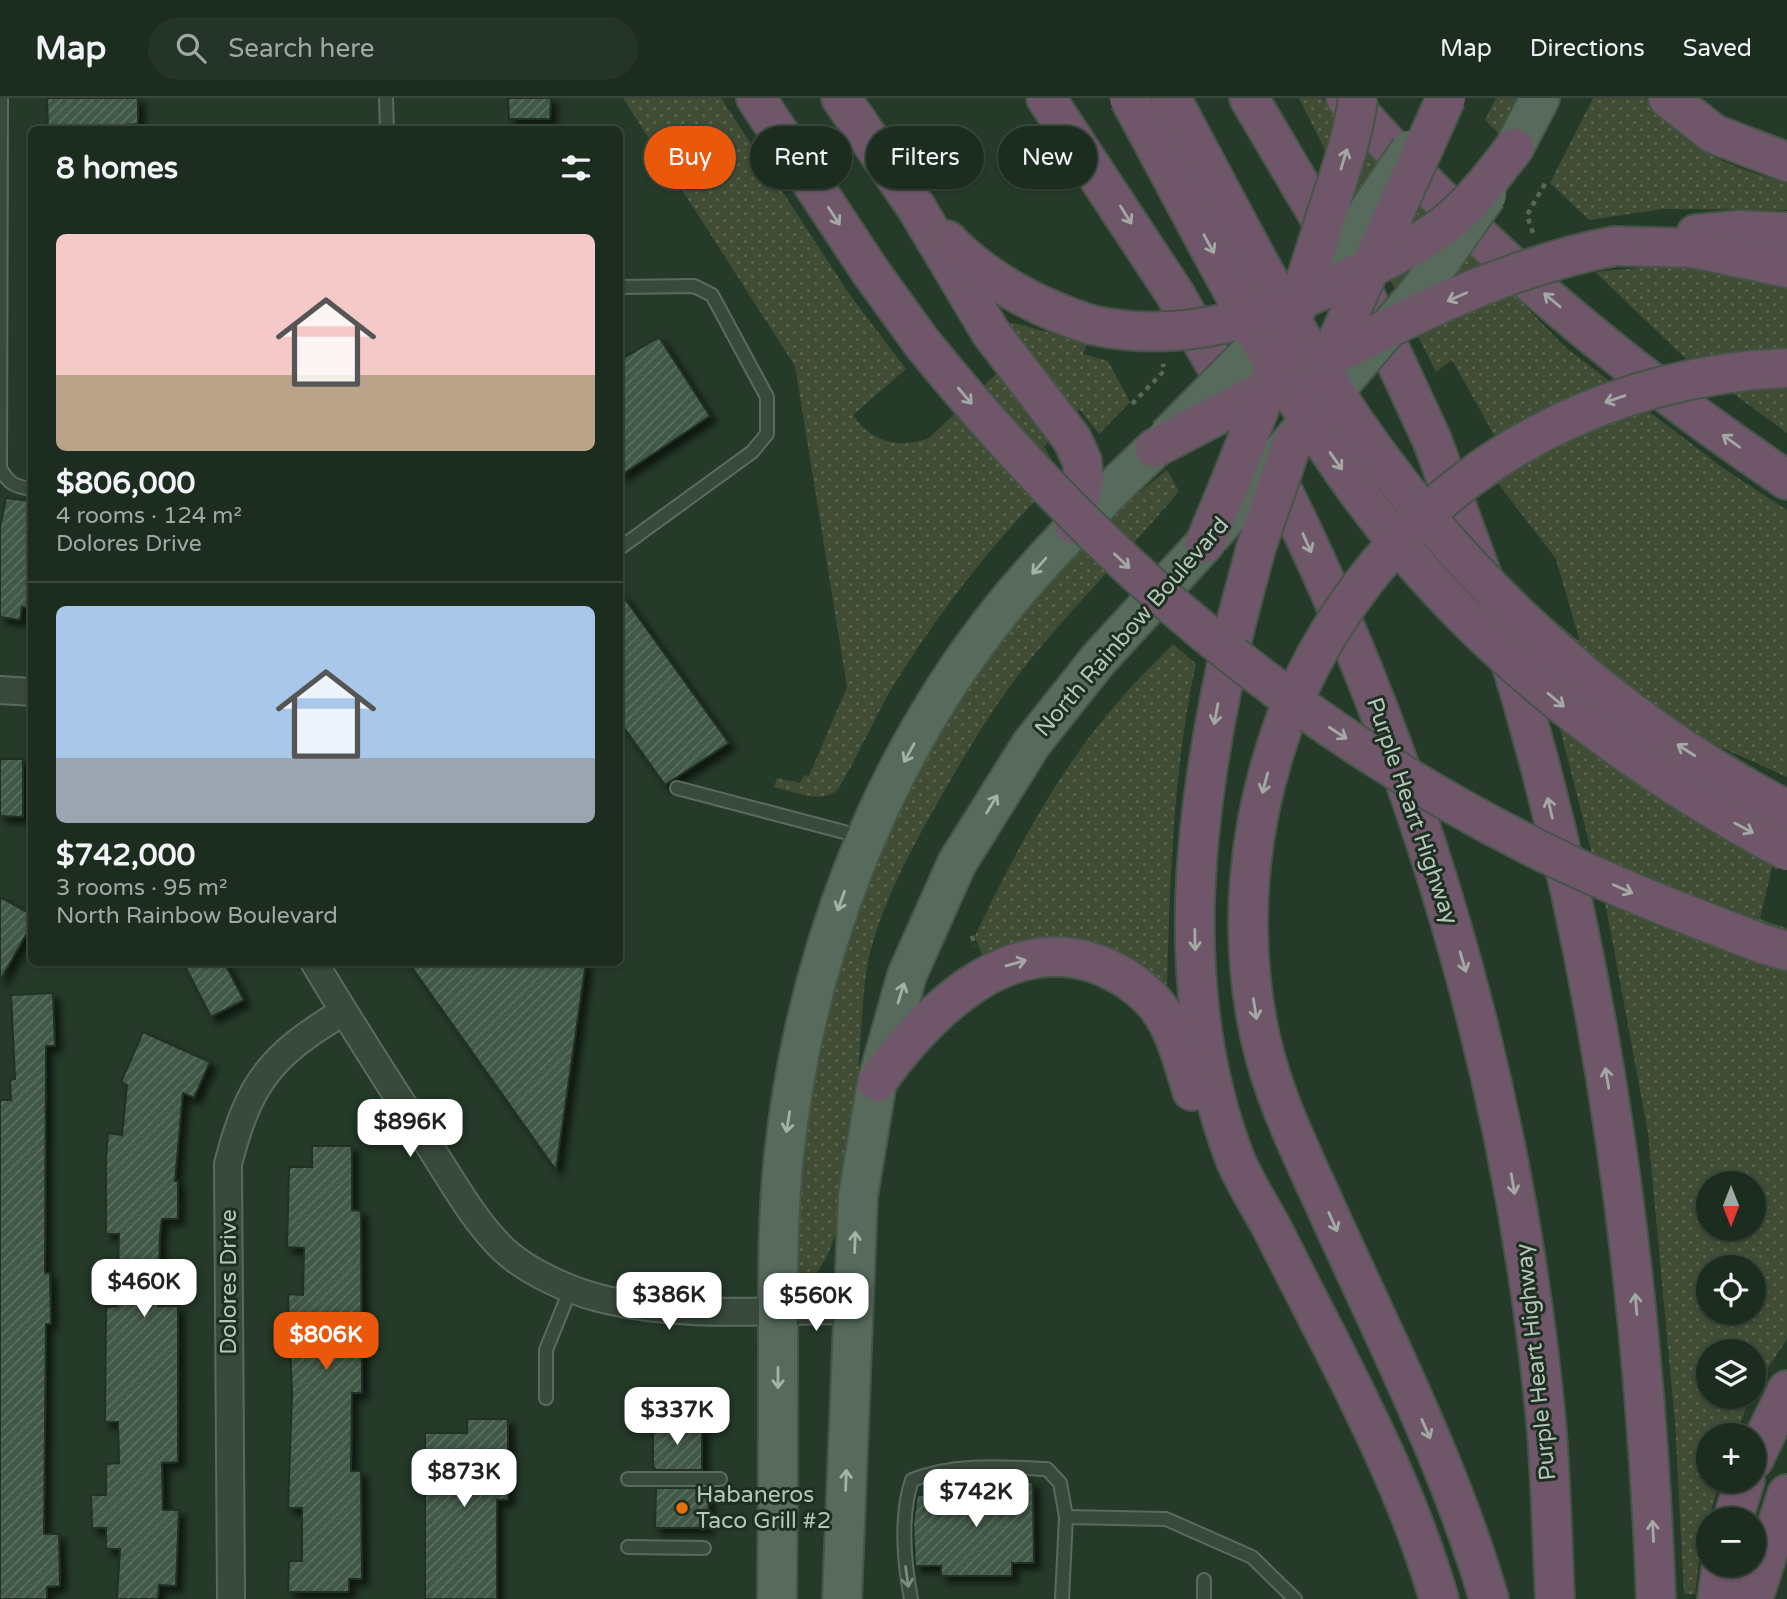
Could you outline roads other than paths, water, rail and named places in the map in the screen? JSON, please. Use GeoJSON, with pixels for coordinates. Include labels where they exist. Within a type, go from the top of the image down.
{"type":"FeatureCollection","features":[{"type":"Feature","properties":{"kind":"highway"},"geometry":{"type":"LineString","coordinates":[[756,98],[870,271],[922,343],[1011,449],[1096,537],[1199,628],[1305,711],[1430,791],[1538,850],[1628,891],[1775,947]]}},
{"type":"Feature","properties":{"kind":"highway"},"geometry":{"type":"LineString","coordinates":[[841,98],[916,207],[991,332],[1076,445],[1084,479],[1074,525]]}},
{"type":"Feature","properties":{"kind":"highway","name":"Purple Heart Highway"},"geometry":{"type":"LineString","coordinates":[[1046,98],[1175,294],[1249,424],[1334,603],[1421,827],[1480,1029],[1518,1212],[1546,1420],[1555,1599]]}},
{"type":"Feature","properties":{"kind":"highway"},"geometry":{"type":"LineString","coordinates":[[1129,98],[1301,408],[1349,480],[1409,556],[1489,639],[1588,725],[1681,792],[1787,851]]}},
{"type":"Feature","properties":{"kind":"highway"},"geometry":{"type":"LineString","coordinates":[[1171,98],[1324,376],[1371,444],[1435,528],[1506,603],[1605,692],[1678,745],[1787,810]]}},
{"type":"Feature","properties":{"kind":"highway"},"geometry":{"type":"LineString","coordinates":[[1249,98],[1365,295],[1411,393],[1470,538],[1530,727],[1583,950],[1613,1114],[1636,1294],[1656,1599]]}},
{"type":"Feature","properties":{"kind":"highway"},"geometry":{"type":"LineString","coordinates":[[1346,98],[1405,165],[1517,271],[1634,368],[1787,480]]}},
{"type":"Feature","properties":{"kind":"highway"},"geometry":{"type":"LineString","coordinates":[[1205,543],[1270,387],[1300,301],[1348,143],[1358,98]]}},
{"type":"Feature","properties":{"kind":"highway"},"geometry":{"type":"LineString","coordinates":[[1439,1599],[1404,1497],[1228,1139],[1208,1065],[1197,990],[1195,913],[1200,814],[1210,740],[1256,548],[1293,441],[1445,98]]}},
{"type":"Feature","properties":{"kind":"highway"},"geometry":{"type":"LineString","coordinates":[[1668,98],[1700,126],[1747,149],[1787,162]]}},
{"type":"Feature","properties":{"kind":"highway"},"geometry":{"type":"LineString","coordinates":[[916,207],[952,246],[980,269],[1036,303],[1092,325],[1142,332],[1200,330],[1244,320],[1300,301],[1415,244],[1449,221],[1483,187],[1514,148]]}},
{"type":"Feature","properties":{"kind":"highway"},"geometry":{"type":"LineString","coordinates":[[1747,149],[1787,149]]}},
{"type":"Feature","properties":{"kind":"highway"},"geometry":{"type":"LineString","coordinates":[[1155,448],[1388,328],[1520,271],[1615,246],[1717,232],[1787,232]]}},
{"type":"Feature","properties":{"kind":"highway"},"geometry":{"type":"LineString","coordinates":[[1615,246],[1682,247],[1737,255],[1787,268]]}},
{"type":"Feature","properties":{"kind":"highway"},"geometry":{"type":"LineString","coordinates":[[1489,1599],[1465,1527],[1429,1436],[1283,1111],[1260,1035],[1248,939],[1251,856],[1262,795],[1286,718],[1320,648],[1363,582],[1418,522],[1476,472],[1545,430],[1614,399],[1674,382],[1770,369]]}},
{"type":"Feature","properties":{"kind":"highway"},"geometry":{"type":"LineString","coordinates":[[877,1082],[920,1031],[974,983],[998,969],[1027,960],[1058,957],[1092,963],[1114,971],[1141,990],[1157,1007],[1170,1027],[1216,1160],[1292,1272]]}},
{"type":"Feature","properties":{"kind":"highway"},"geometry":{"type":"LineString","coordinates":[[1766,1434],[1787,1390]]}},
{"type":"Feature","properties":{"kind":"highway"},"geometry":{"type":"LineString","coordinates":[[1754,1599],[1787,1494]]}},
{"type":"Feature","properties":{"kind":"highway"},"geometry":{"type":"LineString","coordinates":[[1717,1599],[1721,1577]]}},
{"type":"Feature","properties":{"kind":"main road"},"geometry":{"type":"LineString","coordinates":[[778,1598],[778,1310],[784,1157],[796,1072],[816,981],[840,905],[867,838],[902,765],[954,677],[1001,611],[1074,525],[1258,348],[1300,301],[1376,203],[1445,98]]}},
{"type":"Feature","properties":{"kind":"main road","name":"North Rainbow Boulevard"},"geometry":{"type":"LineString","coordinates":[[842,1599],[858,1196],[877,1082],[896,1011],[921,939],[957,863],[1002,787],[1064,701],[1293,441],[1438,267],[1514,148],[1541,98]]}},
{"type":"Feature","properties":{"kind":"street"},"geometry":{"type":"LineString","coordinates":[[0,691],[28,692]]}},
{"type":"Feature","properties":{"kind":"street"},"geometry":{"type":"LineString","coordinates":[[316,966],[343,1012],[486,1230],[506,1252],[541,1274],[595,1297],[636,1305],[853,1310]]}},
{"type":"Feature","properties":{"kind":"street","name":"Dolores Drive"},"geometry":{"type":"LineString","coordinates":[[231,1599],[228,1164],[240,1117],[261,1079],[298,1039],[343,1012]]}},
{"type":"Feature","properties":{"kind":"lane"},"geometry":{"type":"LineString","coordinates":[[1,98],[0,468],[7,481],[28,488]]}},
{"type":"Feature","properties":{"kind":"lane"},"geometry":{"type":"LineString","coordinates":[[386,98],[387,126]]}},
{"type":"Feature","properties":{"kind":"lane"},"geometry":{"type":"LineString","coordinates":[[623,287],[694,286],[712,295],[767,397],[768,424],[767,434],[752,452],[623,546]]}},
{"type":"Feature","properties":{"kind":"lane"},"geometry":{"type":"LineString","coordinates":[[677,788],[867,838]]}},
{"type":"Feature","properties":{"kind":"lane"},"geometry":{"type":"LineString","coordinates":[[546,1398],[546,1350],[572,1287]]}},
{"type":"Feature","properties":{"kind":"lane"},"geometry":{"type":"LineString","coordinates":[[911,1599],[905,1566],[907,1494],[912,1480],[932,1472],[952,1469],[1047,1469],[1060,1483],[1066,1517],[1062,1599]]}},
{"type":"Feature","properties":{"kind":"lane"},"geometry":{"type":"LineString","coordinates":[[628,1479],[720,1479]]}},
{"type":"Feature","properties":{"kind":"lane"},"geometry":{"type":"LineString","coordinates":[[1066,1517],[1166,1519],[1252,1557],[1295,1599]]}},
{"type":"Feature","properties":{"kind":"lane"},"geometry":{"type":"LineString","coordinates":[[628,1547],[704,1548]]}},
{"type":"Feature","properties":{"kind":"lane"},"geometry":{"type":"LineString","coordinates":[[1203,1580],[1204,1599]]}},
{"type":"Feature","properties":{"kind":"place","name":"Habaneros Taco Grill #2"},"geometry":{"type":"Point","coordinates":[682,1508]}}]}
